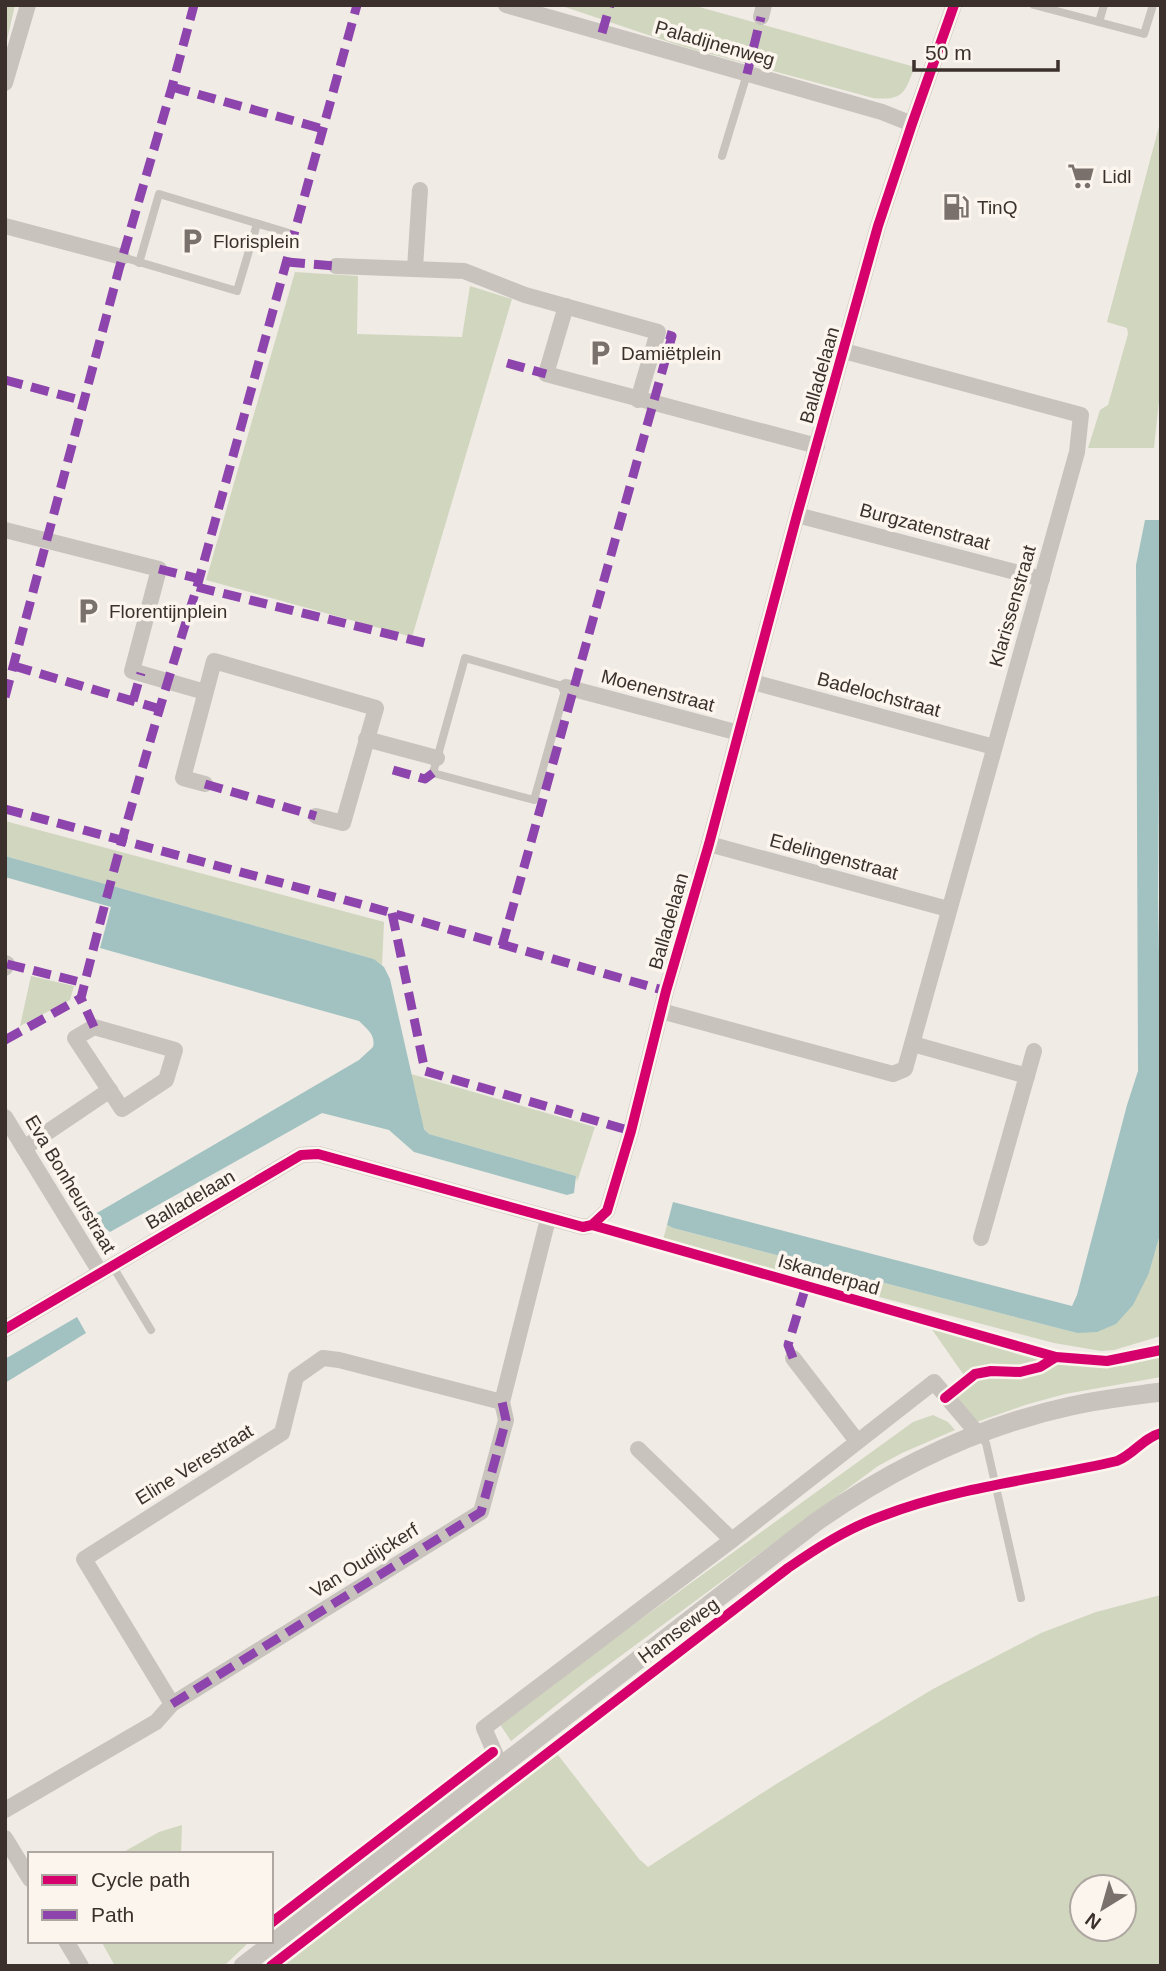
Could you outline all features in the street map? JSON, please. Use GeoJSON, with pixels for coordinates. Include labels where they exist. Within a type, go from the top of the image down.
{"type":"FeatureCollection","features":[{"type":"Feature","properties":{"kind":"street"},"geometry":{"type":"LineString","coordinates":[[5,83],[28,5]]}},
{"type":"Feature","properties":{"kind":"street","name":"Paladijnenweg"},"geometry":{"type":"LineString","coordinates":[[506,5],[882,112],[912,124]]}},
{"type":"Feature","properties":{"kind":"street","name":"Balladelaan"},"geometry":{"type":"LineString","coordinates":[[5,1329],[301,1155],[318,1154],[583,1227],[592,1225],[607,1211],[878,226],[954,5]]}},
{"type":"Feature","properties":{"kind":"street"},"geometry":{"type":"LineString","coordinates":[[415,268],[420,190]]}},
{"type":"Feature","properties":{"kind":"street"},"geometry":{"type":"LineString","coordinates":[[5,226],[122,257]]}},
{"type":"Feature","properties":{"kind":"street"},"geometry":{"type":"LineString","coordinates":[[336,266],[464,271],[525,295],[658,332],[646,401]]}},
{"type":"Feature","properties":{"kind":"street"},"geometry":{"type":"LineString","coordinates":[[566,306],[546,374],[817,446]]}},
{"type":"Feature","properties":{"kind":"street","name":"Klarissenstraat"},"geometry":{"type":"LineString","coordinates":[[661,1011],[893,1074],[905,1069],[1042,579],[1077,452],[1081,415],[844,351]]}},
{"type":"Feature","properties":{"kind":"street","name":"Burgzatenstraat"},"geometry":{"type":"LineString","coordinates":[[797,515],[1042,579]]}},
{"type":"Feature","properties":{"kind":"street"},"geometry":{"type":"LineString","coordinates":[[5,530],[159,569],[132,671],[205,692]]}},
{"type":"Feature","properties":{"kind":"street"},"geometry":{"type":"LineString","coordinates":[[205,784],[183,778],[214,661],[376,708],[343,823],[316,816]]}},
{"type":"Feature","properties":{"kind":"street","name":"Badelochstraat"},"geometry":{"type":"LineString","coordinates":[[753,682],[995,747]]}},
{"type":"Feature","properties":{"kind":"street","name":"Moenenstraat"},"geometry":{"type":"LineString","coordinates":[[566,687],[739,733]]}},
{"type":"Feature","properties":{"kind":"street"},"geometry":{"type":"LineString","coordinates":[[366,739],[437,758]]}},
{"type":"Feature","properties":{"kind":"street","name":"Edelingenstraat"},"geometry":{"type":"LineString","coordinates":[[709,844],[948,909]]}},
{"type":"Feature","properties":{"kind":"street"},"geometry":{"type":"LineString","coordinates":[[94,1027],[174,1050],[166,1080],[122,1109],[110,1090],[75,1038],[94,1027]]}},
{"type":"Feature","properties":{"kind":"street"},"geometry":{"type":"LineString","coordinates":[[913,1044],[1027,1076]]}},
{"type":"Feature","properties":{"kind":"street"},"geometry":{"type":"LineString","coordinates":[[981,1238],[1034,1051]]}},
{"type":"Feature","properties":{"kind":"street"},"geometry":{"type":"LineString","coordinates":[[24,1148],[110,1090]]}},
{"type":"Feature","properties":{"kind":"street","name":"Eva Bonheurstraat"},"geometry":{"type":"LineString","coordinates":[[5,1117],[106,1269]]}},
{"type":"Feature","properties":{"kind":"street"},"geometry":{"type":"LineString","coordinates":[[502,1402],[548,1219]]}},
{"type":"Feature","properties":{"kind":"street","name":"Eline Verestraat"},"geometry":{"type":"LineString","coordinates":[[173,1704],[83,1559],[282,1433],[296,1377],[323,1358],[340,1360],[502,1402]]}},
{"type":"Feature","properties":{"kind":"street"},"geometry":{"type":"LineString","coordinates":[[793,1358],[857,1441]]}},
{"type":"Feature","properties":{"kind":"street","name":"Hamseweg"},"geometry":{"type":"LineString","coordinates":[[496,1759],[484,1728],[732,1540],[934,1382],[978,1434]]}},
{"type":"Feature","properties":{"kind":"street","name":"Hamseweg"},"geometry":{"type":"LineString","coordinates":[[273,1941],[496,1759],[846,1501],[895,1472],[978,1434],[1069,1406],[1161,1392]]}},
{"type":"Feature","properties":{"kind":"street","name":"Van Oudijckerf"},"geometry":{"type":"LineString","coordinates":[[173,1704],[481,1512],[506,1420],[502,1402]]}},
{"type":"Feature","properties":{"kind":"street"},"geometry":{"type":"LineString","coordinates":[[638,1449],[732,1540]]}},
{"type":"Feature","properties":{"kind":"street"},"geometry":{"type":"LineString","coordinates":[[5,1810],[156,1722],[173,1704]]}},
{"type":"Feature","properties":{"kind":"street"},"geometry":{"type":"LineString","coordinates":[[5,1838],[28,1876]]}},
{"type":"Feature","properties":{"kind":"street"},"geometry":{"type":"LineString","coordinates":[[67,1943],[81,1966]]}},
{"type":"Feature","properties":{"kind":"street","name":"Hamseweg"},"geometry":{"type":"LineString","coordinates":[[243,1966],[271,1943]]}},
{"type":"Feature","properties":{"kind":"lane"},"geometry":{"type":"LineString","coordinates":[[1034,5],[1144,34],[1153,5]]}},
{"type":"Feature","properties":{"kind":"lane"},"geometry":{"type":"LineString","coordinates":[[1099,22],[1104,5]]}},
{"type":"Feature","properties":{"kind":"lane"},"geometry":{"type":"LineString","coordinates":[[722,156],[747,74]]}},
{"type":"Feature","properties":{"kind":"lane"},"geometry":{"type":"LineString","coordinates":[[139,263],[159,194],[289,233]]}},
{"type":"Feature","properties":{"kind":"lane"},"geometry":{"type":"LineString","coordinates":[[122,257],[237,291],[257,224]]}},
{"type":"Feature","properties":{"kind":"lane"},"geometry":{"type":"LineString","coordinates":[[465,658],[566,687],[534,800],[433,773],[465,658]]}},
{"type":"Feature","properties":{"kind":"lane"},"geometry":{"type":"LineString","coordinates":[[106,1269],[151,1330]]}},
{"type":"Feature","properties":{"kind":"lane"},"geometry":{"type":"LineString","coordinates":[[978,1434],[986,1443],[1021,1598]]}},
{"type":"Feature","properties":{"kind":"green space"},"geometry":{"type":"Polygon","coordinates":[[[5,5],[15,5],[5,49],[5,5]]]}},
{"type":"Feature","properties":{"kind":"green space"},"geometry":{"type":"Polygon","coordinates":[[[559,5],[692,5],[915,67],[902,93],[891,98],[873,98],[681,46],[559,5]]]}},
{"type":"Feature","properties":{"kind":"green space"},"geometry":{"type":"Polygon","coordinates":[[[1161,119],[1161,382],[1154,448],[1088,448],[1100,410],[1108,405],[1128,334],[1127,328],[1107,322],[1161,119]]]}},
{"type":"Feature","properties":{"kind":"green space"},"geometry":{"type":"Polygon","coordinates":[[[295,272],[358,276],[357,334],[462,337],[470,286],[512,299],[412,637],[206,580],[295,272]]]}},
{"type":"Feature","properties":{"kind":"green space"},"geometry":{"type":"Polygon","coordinates":[[[5,821],[384,922],[382,965],[374,959],[5,856],[5,821]]]}},
{"type":"Feature","properties":{"kind":"green space"},"geometry":{"type":"Polygon","coordinates":[[[31,976],[74,986],[70,1000],[20,1026],[31,976]]]}},
{"type":"Feature","properties":{"kind":"green space"},"geometry":{"type":"Polygon","coordinates":[[[411,1074],[595,1127],[577,1182],[576,1176],[429,1134],[418,1114],[411,1074]]]}},
{"type":"Feature","properties":{"kind":"green space"},"geometry":{"type":"Polygon","coordinates":[[[667,1225],[1077,1333],[1149,1273],[1161,1231],[1161,1336],[1114,1350],[1101,1351],[1054,1343],[663,1240],[667,1225]]]}},
{"type":"Feature","properties":{"kind":"green space"},"geometry":{"type":"Polygon","coordinates":[[[931,1328],[1070,1365],[1123,1366],[1161,1357],[1161,1377],[1065,1394],[974,1423],[953,1397],[970,1384],[931,1328]]]}},
{"type":"Feature","properties":{"kind":"green space"},"geometry":{"type":"Polygon","coordinates":[[[933,1415],[948,1422],[955,1430],[878,1466],[584,1683],[511,1741],[499,1723],[510,1714],[913,1422],[933,1415]]]}},
{"type":"Feature","properties":{"kind":"green space"},"geometry":{"type":"Polygon","coordinates":[[[1161,1595],[1161,1966],[263,1966],[551,1746],[648,1867],[773,1786],[933,1689],[1041,1633],[1096,1612],[1161,1595]]]}},
{"type":"Feature","properties":{"kind":"green space"},"geometry":{"type":"Polygon","coordinates":[[[182,1825],[181,1852],[124,1852],[159,1832],[182,1825]]]}},
{"type":"Feature","properties":{"kind":"green space"},"geometry":{"type":"Polygon","coordinates":[[[102,1943],[248,1943],[224,1966],[115,1966],[102,1943]]]}},
{"type":"Feature","properties":{"kind":"water"},"geometry":{"type":"Polygon","coordinates":[[[1145,520],[1161,520],[1158,898],[1161,1231],[1149,1273],[1133,1305],[1116,1324],[1097,1332],[1077,1333],[667,1225],[673,1202],[1072,1306],[1138,1071],[1136,565],[1145,520]]]}},
{"type":"Feature","properties":{"kind":"water"},"geometry":{"type":"Polygon","coordinates":[[[5,856],[374,959],[384,967],[390,979],[424,1129],[429,1134],[576,1176],[574,1193],[567,1195],[414,1152],[389,1130],[322,1113],[110,1232],[97,1213],[359,1060],[373,1047],[373,1039],[359,1021],[100,948],[111,907],[5,877],[5,856]]]}},
{"type":"Feature","properties":{"kind":"water"},"geometry":{"type":"Polygon","coordinates":[[[77,1317],[86,1333],[5,1383],[5,1359],[77,1317]]]}},
{"type":"Feature","properties":{"kind":"marked path"},"geometry":{"type":"LineString","coordinates":[[5,697],[119,269],[194,5]]}},
{"type":"Feature","properties":{"kind":"marked path"},"geometry":{"type":"LineString","coordinates":[[94,1027],[81,998],[94,946],[197,587],[357,5]]}},
{"type":"Feature","properties":{"kind":"marked path"},"geometry":{"type":"LineString","coordinates":[[602,33],[610,5]]}},
{"type":"Feature","properties":{"kind":"marked path"},"geometry":{"type":"LineString","coordinates":[[747,74],[761,17]]}},
{"type":"Feature","properties":{"kind":"marked path"},"geometry":{"type":"LineString","coordinates":[[172,87],[323,129]]}},
{"type":"Feature","properties":{"kind":"marked path"},"geometry":{"type":"LineString","coordinates":[[287,262],[336,266]]}},
{"type":"Feature","properties":{"kind":"marked path"},"geometry":{"type":"LineString","coordinates":[[502,946],[672,336],[658,332]]}},
{"type":"Feature","properties":{"kind":"marked path"},"geometry":{"type":"LineString","coordinates":[[507,363],[546,374]]}},
{"type":"Feature","properties":{"kind":"marked path"},"geometry":{"type":"LineString","coordinates":[[5,380],[84,401]]}},
{"type":"Feature","properties":{"kind":"marked path"},"geometry":{"type":"LineString","coordinates":[[159,569],[200,579]]}},
{"type":"Feature","properties":{"kind":"marked path"},"geometry":{"type":"LineString","coordinates":[[197,587],[429,644]]}},
{"type":"Feature","properties":{"kind":"marked path"},"geometry":{"type":"LineString","coordinates":[[14,666],[160,709]]}},
{"type":"Feature","properties":{"kind":"marked path"},"geometry":{"type":"LineString","coordinates":[[133,701],[141,673]]}},
{"type":"Feature","properties":{"kind":"marked path"},"geometry":{"type":"LineString","coordinates":[[393,770],[425,779],[433,773]]}},
{"type":"Feature","properties":{"kind":"marked path"},"geometry":{"type":"LineString","coordinates":[[205,784],[316,816]]}},
{"type":"Feature","properties":{"kind":"marked path"},"geometry":{"type":"LineString","coordinates":[[5,809],[360,904],[666,991]]}},
{"type":"Feature","properties":{"kind":"marked path"},"geometry":{"type":"LineString","coordinates":[[392,913],[425,1071],[631,1131]]}},
{"type":"Feature","properties":{"kind":"marked path"},"geometry":{"type":"LineString","coordinates":[[7,964],[84,983]]}},
{"type":"Feature","properties":{"kind":"marked path"},"geometry":{"type":"LineString","coordinates":[[5,1040],[81,998]]}},
{"type":"Feature","properties":{"kind":"marked path"},"geometry":{"type":"LineString","coordinates":[[793,1358],[788,1345],[806,1286]]}},
{"type":"Feature","properties":{"kind":"marked path"},"geometry":{"type":"LineString","coordinates":[[172,1704],[481,1512],[506,1420],[502,1402]]}},
{"type":"Feature","properties":{"kind":"cycle path"},"geometry":{"type":"LineString","coordinates":[[5,1329],[301,1155],[318,1154],[583,1227],[592,1225],[607,1211],[878,226],[954,5]]}},
{"type":"Feature","properties":{"kind":"cycle path","name":"Iskanderpad"},"geometry":{"type":"LineString","coordinates":[[592,1225],[1056,1357],[1107,1361],[1161,1350]]}},
{"type":"Feature","properties":{"kind":"cycle path"},"geometry":{"type":"LineString","coordinates":[[945,1398],[975,1374],[991,1371],[1020,1372],[1040,1367],[1056,1357]]}},
{"type":"Feature","properties":{"kind":"cycle path"},"geometry":{"type":"LineString","coordinates":[[271,1966],[788,1568],[845,1532],[910,1506],[939,1498],[1117,1461],[1149,1438],[1161,1433]]}},
{"type":"Feature","properties":{"kind":"cycle path"},"geometry":{"type":"LineString","coordinates":[[273,1921],[493,1752]]}},
{"type":"Feature","properties":{"kind":"place","name":"Lidl"},"geometry":{"type":"Point","coordinates":[1081,176]}},
{"type":"Feature","properties":{"kind":"place","name":"TinQ"},"geometry":{"type":"Point","coordinates":[956,207]}},
{"type":"Feature","properties":{"kind":"place","name":"Florisplein"},"geometry":{"type":"Point","coordinates":[192,241]}},
{"type":"Feature","properties":{"kind":"place","name":"Damiëtplein"},"geometry":{"type":"Point","coordinates":[600,353]}},
{"type":"Feature","properties":{"kind":"place","name":"Florentijnplein"},"geometry":{"type":"Point","coordinates":[88,611]}}]}
